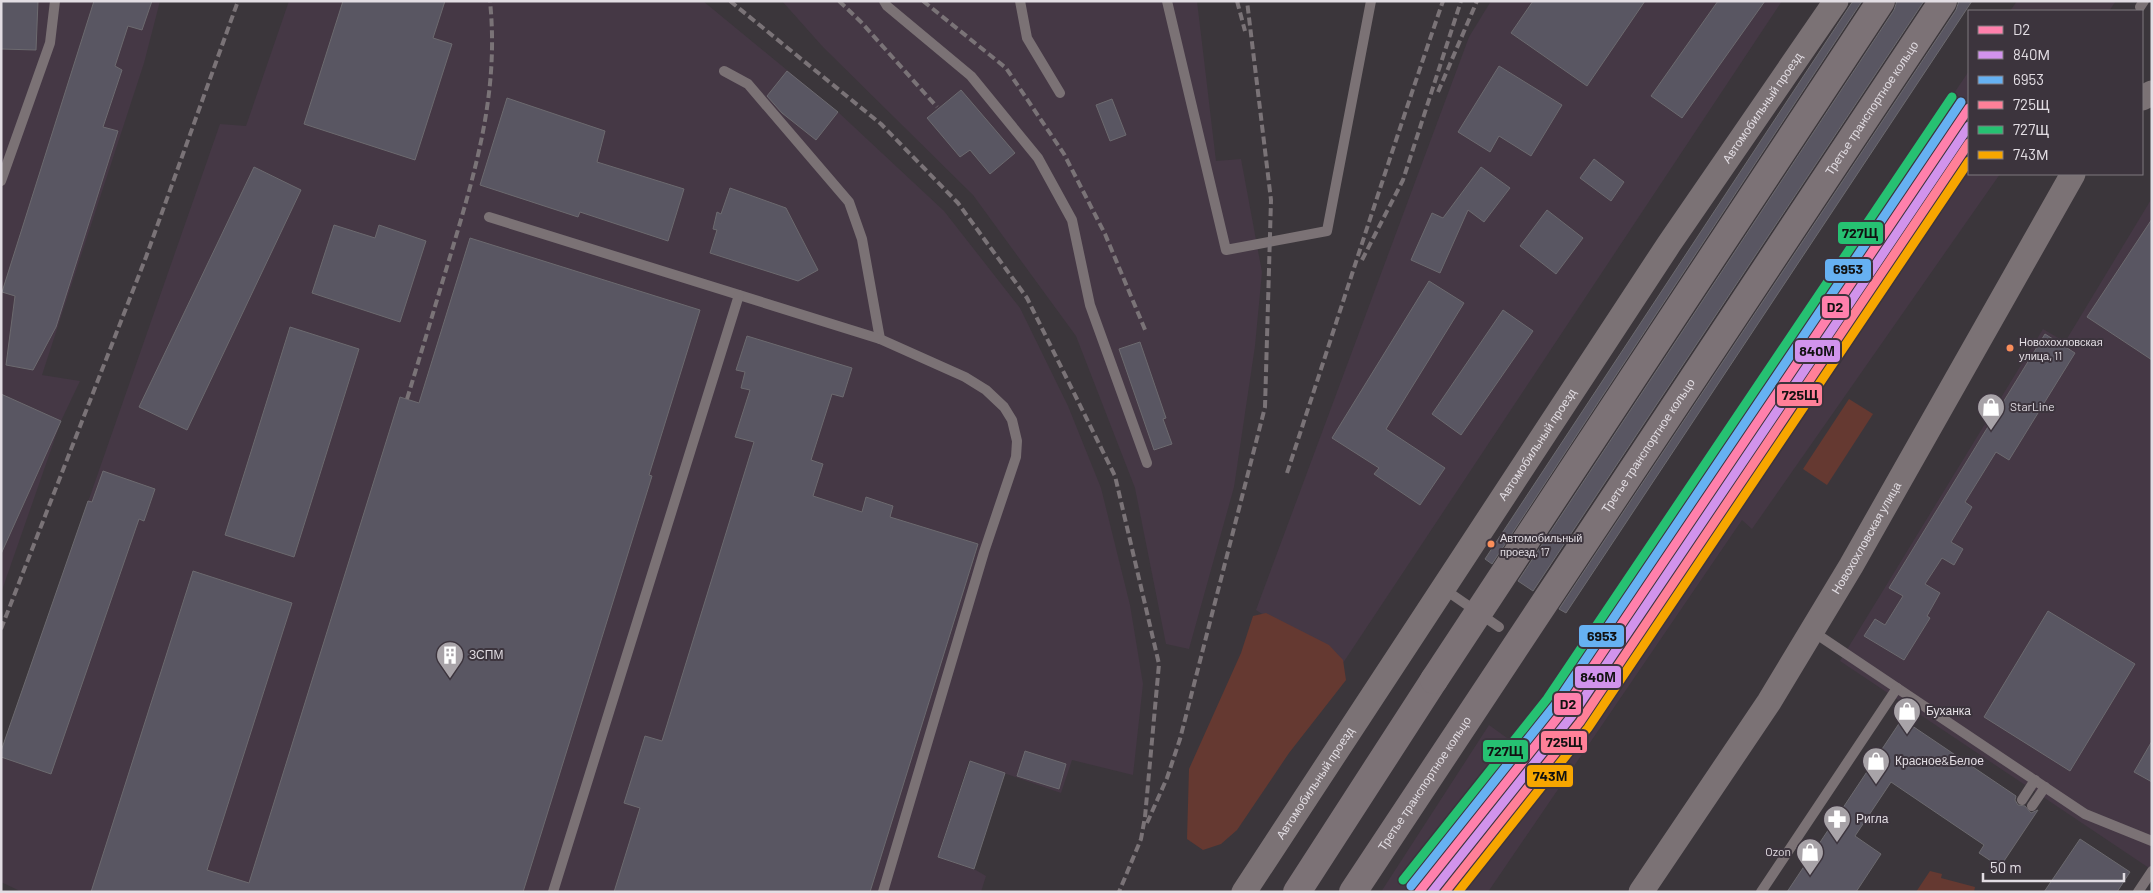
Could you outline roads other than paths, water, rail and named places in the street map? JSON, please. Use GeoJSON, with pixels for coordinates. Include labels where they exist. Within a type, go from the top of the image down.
{"type":"FeatureCollection","features":[{"type":"Feature","properties":{"kind":"main road"},"geometry":{"type":"LineString","coordinates":[[1297,892],[1881,1]]}},
{"type":"Feature","properties":{"kind":"main road","name":"Третье транспортное кольцо"},"geometry":{"type":"LineString","coordinates":[[1353,892],[1943,1]]}},
{"type":"Feature","properties":{"kind":"street","name":"Автомобильный проезд"},"geometry":{"type":"LineString","coordinates":[[1244,892],[1669,244],[1836,1]]}},
{"type":"Feature","properties":{"kind":"street","name":"Новохохловская улица"},"geometry":{"type":"LineString","coordinates":[[1641,892],[1769,702],[1812,631],[1900,483],[2073,175]]}},
{"type":"Feature","properties":{"kind":"lane"},"geometry":{"type":"LineString","coordinates":[[1,181],[50,43],[55,1]]}},
{"type":"Feature","properties":{"kind":"lane"},"geometry":{"type":"LineString","coordinates":[[884,1],[887,6],[971,76],[1038,158],[1072,220],[1090,304],[1147,463]]}},
{"type":"Feature","properties":{"kind":"lane"},"geometry":{"type":"LineString","coordinates":[[1020,1],[1027,38],[1060,93]]}},
{"type":"Feature","properties":{"kind":"lane"},"geometry":{"type":"LineString","coordinates":[[1167,1],[1226,250],[1327,231],[1371,1]]}},
{"type":"Feature","properties":{"kind":"lane"},"geometry":{"type":"LineString","coordinates":[[724,71],[748,84],[849,202],[862,239],[880,339]]}},
{"type":"Feature","properties":{"kind":"lane"},"geometry":{"type":"LineString","coordinates":[[489,217],[880,339],[965,377],[986,390],[1004,407],[1012,420],[1017,441],[1016,457],[984,552],[883,892]]}},
{"type":"Feature","properties":{"kind":"lane"},"geometry":{"type":"LineString","coordinates":[[553,892],[738,295]]}},
{"type":"Feature","properties":{"kind":"lane"},"geometry":{"type":"LineString","coordinates":[[1443,588],[1499,627]]}},
{"type":"Feature","properties":{"kind":"lane"},"geometry":{"type":"LineString","coordinates":[[1812,631],[2085,814],[2152,841]]}},
{"type":"Feature","properties":{"kind":"lane"},"geometry":{"type":"LineString","coordinates":[[1761,892],[1897,688]]}},
{"type":"Feature","properties":{"kind":"lane"},"geometry":{"type":"LineString","coordinates":[[2022,800],[2035,780]]}},
{"type":"Feature","properties":{"kind":"lane"},"geometry":{"type":"LineString","coordinates":[[2032,806],[2045,787]]}},
{"type":"Feature","properties":{"kind":"lane"},"geometry":{"type":"LineString","coordinates":[[2138,892],[2152,871]]}},
{"type":"Feature","properties":{"kind":"railway"},"geometry":{"type":"LineString","coordinates":[[1,629],[146,257],[238,1]]}},
{"type":"Feature","properties":{"kind":"railway"},"geometry":{"type":"LineString","coordinates":[[407,399],[470,188],[484,127],[489,97],[491,66],[490,1]]}},
{"type":"Feature","properties":{"kind":"railway"},"geometry":{"type":"LineString","coordinates":[[730,1],[881,124],[958,203],[1027,298],[1115,476],[1159,664],[1145,817],[1141,839],[1119,892]]}},
{"type":"Feature","properties":{"kind":"railway"},"geometry":{"type":"LineString","coordinates":[[839,1],[861,22],[937,107]]}},
{"type":"Feature","properties":{"kind":"railway"},"geometry":{"type":"LineString","coordinates":[[923,1],[1006,68],[1064,154],[1105,234],[1146,332]]}},
{"type":"Feature","properties":{"kind":"railway"},"geometry":{"type":"LineString","coordinates":[[1237,1],[1245,31]]}},
{"type":"Feature","properties":{"kind":"railway"},"geometry":{"type":"LineString","coordinates":[[1147,823],[1167,778],[1180,739],[1265,407],[1271,200],[1247,1]]}},
{"type":"Feature","properties":{"kind":"railway"},"geometry":{"type":"LineString","coordinates":[[1287,473],[1443,1]]}},
{"type":"Feature","properties":{"kind":"railway"},"geometry":{"type":"LineString","coordinates":[[1362,260],[1403,180],[1461,1]]}},
{"type":"Feature","properties":{"kind":"railway"},"geometry":{"type":"LineString","coordinates":[[1438,92],[1477,1]]}},
{"type":"Feature","properties":{"kind":"place","name":"Новохохловская улица, 11"},"geometry":{"type":"Point","coordinates":[2010,348]}},
{"type":"Feature","properties":{"kind":"place","name":"StarLine"},"geometry":{"type":"Point","coordinates":[1991,431]}},
{"type":"Feature","properties":{"kind":"place","name":"Автомобильный проезд, 17"},"geometry":{"type":"Point","coordinates":[1491,544]}},
{"type":"Feature","properties":{"kind":"place","name":"ЗСПМ"},"geometry":{"type":"Point","coordinates":[450,679]}},
{"type":"Feature","properties":{"kind":"place","name":"Буханка"},"geometry":{"type":"Point","coordinates":[1907,735]}},
{"type":"Feature","properties":{"kind":"place","name":"Красное&Белое"},"geometry":{"type":"Point","coordinates":[1876,785]}},
{"type":"Feature","properties":{"kind":"place","name":"Ригла"},"geometry":{"type":"Point","coordinates":[1837,843]}},
{"type":"Feature","properties":{"kind":"place","name":"Ozon"},"geometry":{"type":"Point","coordinates":[1810,876]}}]}
